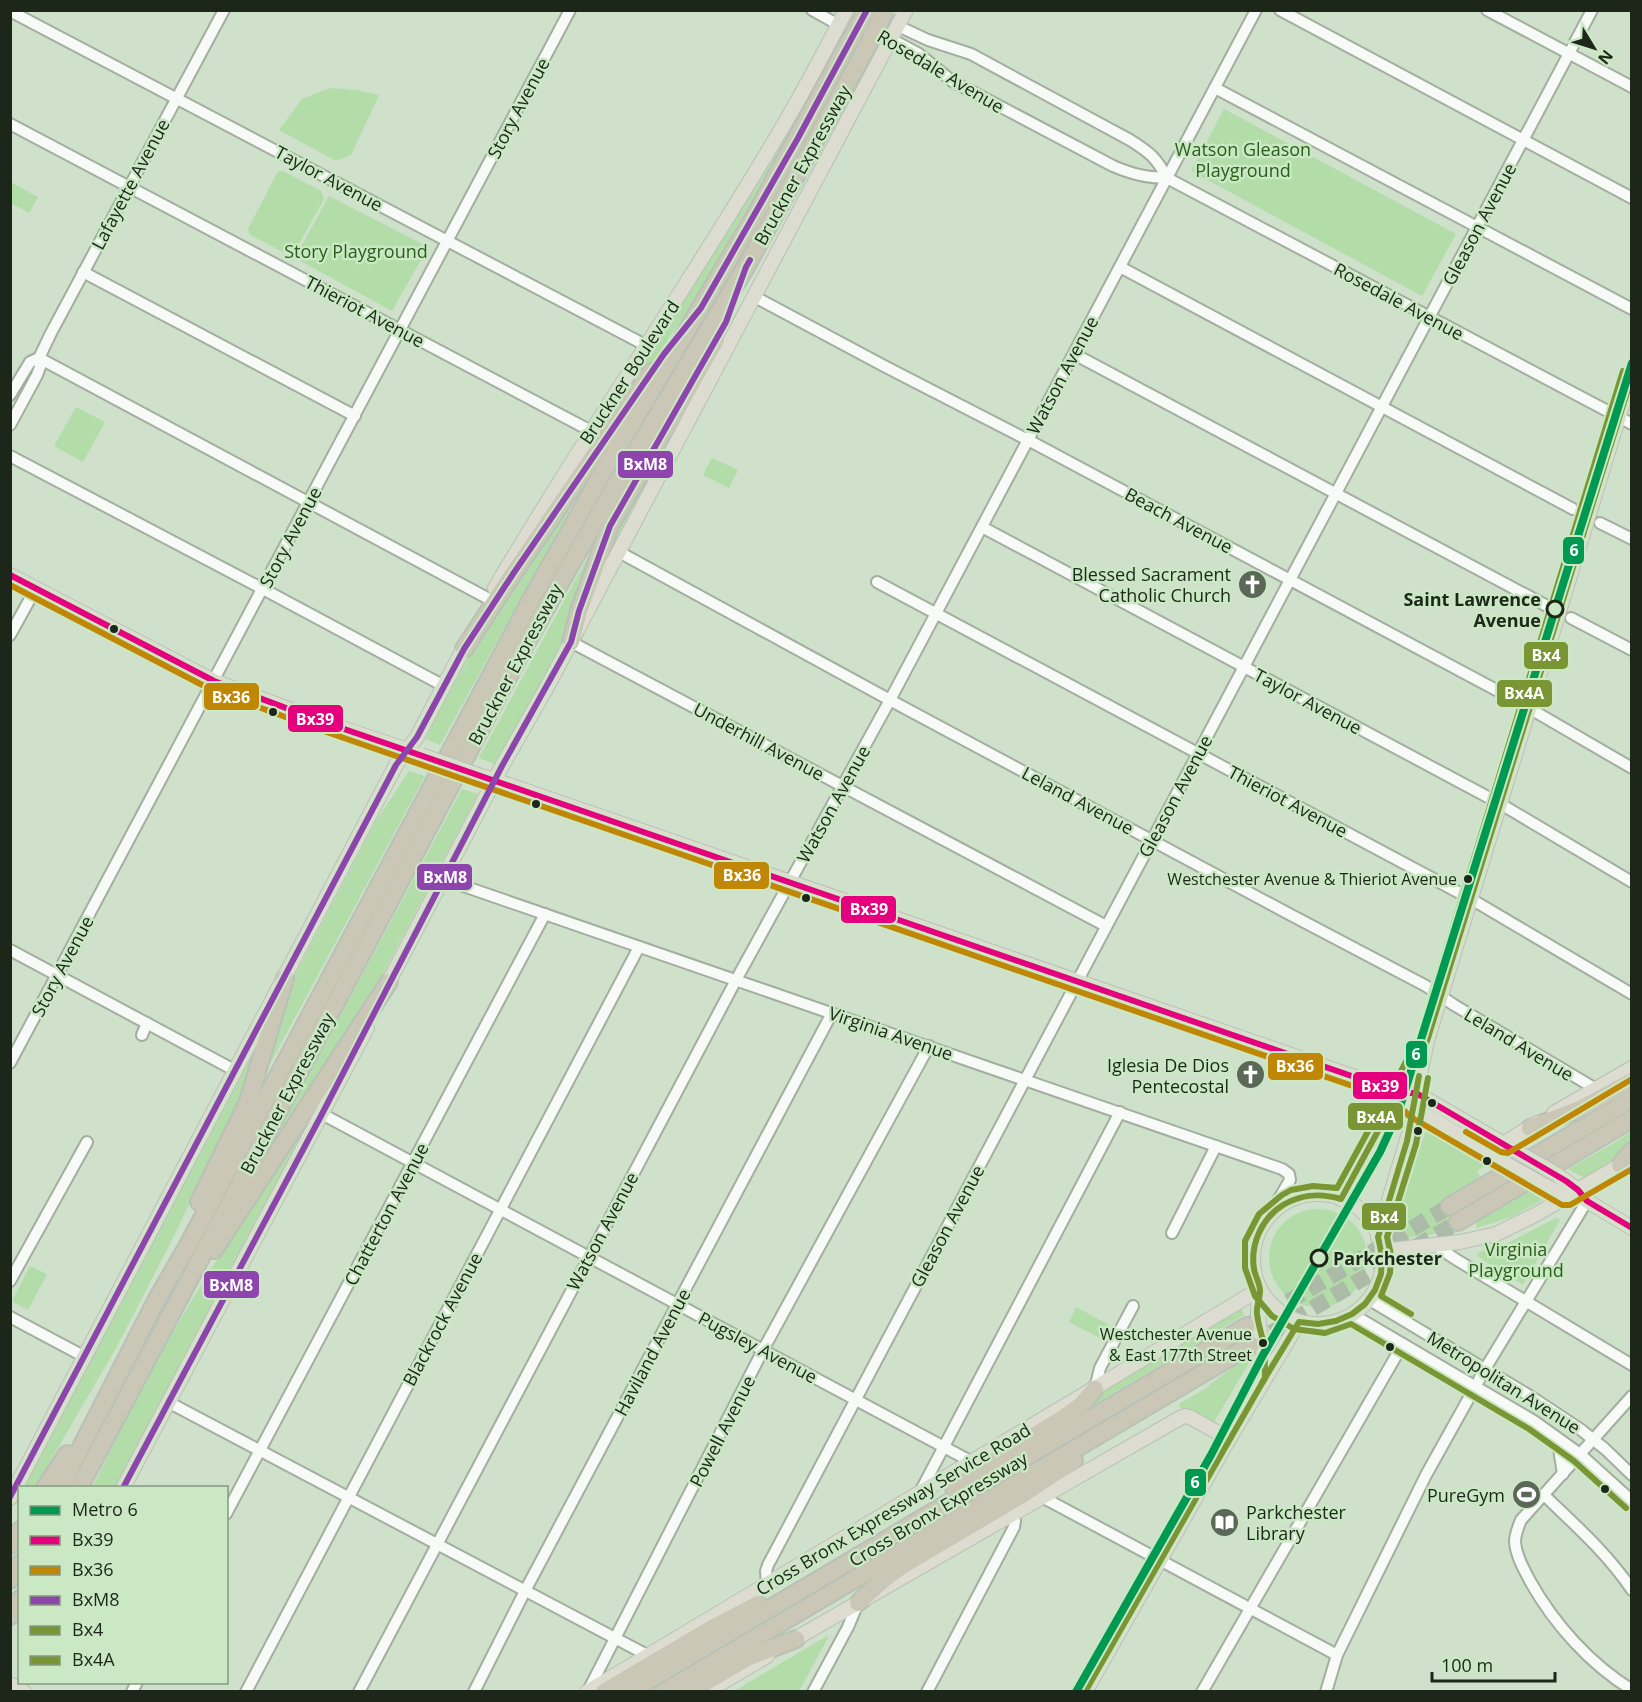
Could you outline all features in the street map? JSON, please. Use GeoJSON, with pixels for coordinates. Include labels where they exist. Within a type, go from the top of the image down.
{"type":"FeatureCollection","features":[{"type":"Feature","properties":{"kind":"highway","name":"Bruckner Expressway"},"geometry":{"type":"LineString","coordinates":[[61,1486],[515,628],[582,509],[702,308],[866,10]]}},
{"type":"Feature","properties":{"kind":"highway","name":"Bruckner Expressway"},"geometry":{"type":"LineString","coordinates":[[80,1486],[529,638],[637,449],[746,267],[820,135],[886,10]]}},
{"type":"Feature","properties":{"kind":"highway"},"geometry":{"type":"LineString","coordinates":[[571,642],[579,611],[610,526],[726,322],[746,267]]}},
{"type":"Feature","properties":{"kind":"highway"},"geometry":{"type":"LineString","coordinates":[[464,649],[664,354],[702,308]]}},
{"type":"Feature","properties":{"kind":"highway"},"geometry":{"type":"LineString","coordinates":[[158,1299],[178,1245],[248,1102],[285,978]]}},
{"type":"Feature","properties":{"kind":"highway"},"geometry":{"type":"LineString","coordinates":[[179,1296],[224,1236],[389,982]]}},
{"type":"Feature","properties":{"kind":"highway"},"geometry":{"type":"LineString","coordinates":[[1530,1128],[1587,1106],[1632,1081]]}},
{"type":"Feature","properties":{"kind":"highway"},"geometry":{"type":"LineString","coordinates":[[1450,1206],[1632,1099]]}},
{"type":"Feature","properties":{"kind":"highway"},"geometry":{"type":"LineString","coordinates":[[1458,1222],[1632,1119]]}},
{"type":"Feature","properties":{"kind":"highway"},"geometry":{"type":"LineString","coordinates":[[1626,1162],[1632,1151]]}},
{"type":"Feature","properties":{"kind":"highway","name":"Cross Bronx Expressway"},"geometry":{"type":"LineString","coordinates":[[629,1692],[1247,1326]]}},
{"type":"Feature","properties":{"kind":"highway","name":"Cross Bronx Expressway"},"geometry":{"type":"LineString","coordinates":[[664,1692],[1251,1345]]}},
{"type":"Feature","properties":{"kind":"highway"},"geometry":{"type":"LineString","coordinates":[[858,1603],[902,1566],[1038,1485],[1202,1373]]}},
{"type":"Feature","properties":{"kind":"highway"},"geometry":{"type":"LineString","coordinates":[[46,1486],[116,1381]]}},
{"type":"Feature","properties":{"kind":"highway"},"geometry":{"type":"LineString","coordinates":[[877,1545],[992,1462],[1075,1410],[1095,1389]]}},
{"type":"Feature","properties":{"kind":"highway"},"geometry":{"type":"LineString","coordinates":[[10,1580],[18,1566]]}},
{"type":"Feature","properties":{"kind":"highway"},"geometry":{"type":"LineString","coordinates":[[604,1692],[737,1614],[826,1575]]}},
{"type":"Feature","properties":{"kind":"highway"},"geometry":{"type":"LineString","coordinates":[[10,1616],[18,1602]]}},
{"type":"Feature","properties":{"kind":"highway"},"geometry":{"type":"LineString","coordinates":[[689,1692],[747,1658],[796,1639]]}},
{"type":"Feature","properties":{"kind":"main road","name":"Bruckner Boulevard"},"geometry":{"type":"LineString","coordinates":[[10,1498],[396,765],[417,737],[489,599],[591,431],[647,346],[776,139],[846,10]]}},
{"type":"Feature","properties":{"kind":"main road","name":"Rosedale Avenue"},"geometry":{"type":"LineString","coordinates":[[852,10],[862,24],[891,39]]}},
{"type":"Feature","properties":{"kind":"main road","name":"Rosedale Avenue"},"geometry":{"type":"LineString","coordinates":[[866,10],[898,26]]}},
{"type":"Feature","properties":{"kind":"main road"},"geometry":{"type":"LineString","coordinates":[[124,1486],[377,1008],[443,879],[488,778],[571,642],[906,10]]}},
{"type":"Feature","properties":{"kind":"main road"},"geometry":{"type":"LineString","coordinates":[[1378,1237],[1407,1140],[1427,1041],[1632,374]]}},
{"type":"Feature","properties":{"kind":"main road"},"geometry":{"type":"LineString","coordinates":[[10,575],[214,681],[318,720],[1233,1036],[1401,1093],[1416,1093],[1556,1174],[1578,1190],[1587,1202],[1632,1228]]}},
{"type":"Feature","properties":{"kind":"main road"},"geometry":{"type":"LineString","coordinates":[[1341,1199],[1401,1093],[1427,1041]]}},
{"type":"Feature","properties":{"kind":"main road"},"geometry":{"type":"LineString","coordinates":[[1500,1160],[1505,1144],[1632,1068]]}},
{"type":"Feature","properties":{"kind":"main road"},"geometry":{"type":"LineString","coordinates":[[1358,1078],[1373,1101],[1377,1132]]}},
{"type":"Feature","properties":{"kind":"main road"},"geometry":{"type":"LineString","coordinates":[[1401,1093],[1414,1108],[1500,1160],[1565,1197],[1587,1202]]}},
{"type":"Feature","properties":{"kind":"main road"},"geometry":{"type":"LineString","coordinates":[[1382,1251],[1496,1234],[1516,1225],[1626,1162]]}},
{"type":"Feature","properties":{"kind":"main road"},"geometry":{"type":"LineString","coordinates":[[1321,1195],[1341,1199],[1363,1213],[1378,1237],[1382,1251],[1380,1277],[1368,1299],[1352,1314],[1340,1320],[1315,1324],[1299,1322],[1278,1311],[1268,1302],[1260,1289],[1254,1271],[1253,1253],[1258,1235],[1267,1219],[1283,1205],[1302,1197],[1321,1195]]}},
{"type":"Feature","properties":{"kind":"main road"},"geometry":{"type":"LineString","coordinates":[[1260,1289],[1257,1315],[1263,1341],[1265,1378]]}},
{"type":"Feature","properties":{"kind":"main road","name":"Cross Bronx Expressway Service Road"},"geometry":{"type":"LineString","coordinates":[[587,1691],[1260,1289]]}},
{"type":"Feature","properties":{"kind":"main road"},"geometry":{"type":"LineString","coordinates":[[1085,1692],[1229,1439],[1299,1322]]}},
{"type":"Feature","properties":{"kind":"main road"},"geometry":{"type":"LineString","coordinates":[[711,1691],[858,1603],[1185,1416],[1229,1439]]}},
{"type":"Feature","properties":{"kind":"street","name":"Story Avenue"},"geometry":{"type":"LineString","coordinates":[[10,1063],[570,10]]}},
{"type":"Feature","properties":{"kind":"street"},"geometry":{"type":"LineString","coordinates":[[812,10],[839,25]]}},
{"type":"Feature","properties":{"kind":"street","name":"Watson Avenue"},"geometry":{"type":"LineString","coordinates":[[359,1692],[736,980],[890,700],[1256,10]]}},
{"type":"Feature","properties":{"kind":"street"},"geometry":{"type":"LineString","coordinates":[[1280,10],[1632,198]]}},
{"type":"Feature","properties":{"kind":"street"},"geometry":{"type":"LineString","coordinates":[[1488,10],[1632,87]]}},
{"type":"Feature","properties":{"kind":"street","name":"Gleason Avenue"},"geometry":{"type":"LineString","coordinates":[[767,1585],[768,1565],[1592,10]]}},
{"type":"Feature","properties":{"kind":"street","name":"Taylor Avenue"},"geometry":{"type":"LineString","coordinates":[[10,11],[647,346]]}},
{"type":"Feature","properties":{"kind":"street","name":"Lafayette Avenue"},"geometry":{"type":"LineString","coordinates":[[10,425],[37,375],[40,367],[39,358],[220,12]]}},
{"type":"Feature","properties":{"kind":"street","name":"Rosedale Avenue"},"geometry":{"type":"LineString","coordinates":[[898,26],[927,40],[971,54],[1130,140],[1157,160],[1167,178]]}},
{"type":"Feature","properties":{"kind":"street","name":"Rosedale Avenue"},"geometry":{"type":"LineString","coordinates":[[891,39],[919,54],[952,81],[1113,166],[1132,174],[1167,178],[1632,424]]}},
{"type":"Feature","properties":{"kind":"street"},"geometry":{"type":"LineString","coordinates":[[1215,88],[1632,309]]}},
{"type":"Feature","properties":{"kind":"street","name":"Thieriot Avenue"},"geometry":{"type":"LineString","coordinates":[[10,124],[591,431]]}},
{"type":"Feature","properties":{"kind":"street"},"geometry":{"type":"LineString","coordinates":[[1120,267],[1574,508]]}},
{"type":"Feature","properties":{"kind":"street"},"geometry":{"type":"LineString","coordinates":[[83,272],[355,416]]}},
{"type":"Feature","properties":{"kind":"street","name":"Beach Avenue"},"geometry":{"type":"LineString","coordinates":[[755,297],[1528,707],[1632,768]]}},
{"type":"Feature","properties":{"kind":"street"},"geometry":{"type":"LineString","coordinates":[[1074,354],[1547,606]]}},
{"type":"Feature","properties":{"kind":"street"},"geometry":{"type":"LineString","coordinates":[[39,358],[489,599]]}},
{"type":"Feature","properties":{"kind":"street","name":"Lafayette Avenue"},"geometry":{"type":"LineString","coordinates":[[10,394],[30,362],[39,358]]}},
{"type":"Feature","properties":{"kind":"street"},"geometry":{"type":"LineString","coordinates":[[10,456],[444,686]]}},
{"type":"Feature","properties":{"kind":"street"},"geometry":{"type":"LineString","coordinates":[[1600,523],[1632,539]]}},
{"type":"Feature","properties":{"kind":"street","name":"Taylor Avenue"},"geometry":{"type":"LineString","coordinates":[[982,527],[1499,803],[1632,882]]}},
{"type":"Feature","properties":{"kind":"street","name":"Leland Avenue"},"geometry":{"type":"LineString","coordinates":[[619,552],[890,700],[1426,986],[1440,997],[1596,1089]]}},
{"type":"Feature","properties":{"kind":"street","name":"Thieriot Avenue"},"geometry":{"type":"LineString","coordinates":[[877,582],[1471,899],[1632,994]]}},
{"type":"Feature","properties":{"kind":"street"},"geometry":{"type":"LineString","coordinates":[[10,635],[36,588]]}},
{"type":"Feature","properties":{"kind":"street"},"geometry":{"type":"LineString","coordinates":[[1571,618],[1632,650]]}},
{"type":"Feature","properties":{"kind":"street","name":"Underhill Avenue"},"geometry":{"type":"LineString","coordinates":[[571,642],[1106,926]]}},
{"type":"Feature","properties":{"kind":"street","name":"Virginia Avenue"},"geometry":{"type":"LineString","coordinates":[[443,879],[1282,1169],[1287,1172],[1289,1184],[1267,1219]]}},
{"type":"Feature","properties":{"kind":"street","name":"Chatterton Avenue"},"geometry":{"type":"LineString","coordinates":[[228,1510],[545,914]]}},
{"type":"Feature","properties":{"kind":"street","name":"Blackrock Avenue"},"geometry":{"type":"LineString","coordinates":[[246,1692],[639,947]]}},
{"type":"Feature","properties":{"kind":"street"},"geometry":{"type":"LineString","coordinates":[[10,950],[236,1071]]}},
{"type":"Feature","properties":{"kind":"street","name":"Haviland Avenue"},"geometry":{"type":"LineString","coordinates":[[474,1692],[525,1591],[832,1013]]}},
{"type":"Feature","properties":{"kind":"street"},"geometry":{"type":"LineString","coordinates":[[142,1035],[147,1023]]}},
{"type":"Feature","properties":{"kind":"street","name":"Powell Avenue"},"geometry":{"type":"LineString","coordinates":[[587,1691],[763,1350],[928,1046]]}},
{"type":"Feature","properties":{"kind":"street"},"geometry":{"type":"LineString","coordinates":[[920,1493],[1120,1112]]}},
{"type":"Feature","properties":{"kind":"street","name":"Pugsley Avenue"},"geometry":{"type":"LineString","coordinates":[[322,1114],[972,1462]]}},
{"type":"Feature","properties":{"kind":"street"},"geometry":{"type":"LineString","coordinates":[[10,1281],[87,1143]]}},
{"type":"Feature","properties":{"kind":"street"},"geometry":{"type":"LineString","coordinates":[[1172,1233],[1216,1146]]}},
{"type":"Feature","properties":{"kind":"street"},"geometry":{"type":"LineString","coordinates":[[1326,1692],[1337,1655],[1411,1503],[1475,1386],[1587,1202]]}},
{"type":"Feature","properties":{"kind":"street"},"geometry":{"type":"LineString","coordinates":[[1434,1245],[1632,1365]]}},
{"type":"Feature","properties":{"kind":"street","name":"Metropolitan Avenue"},"geometry":{"type":"LineString","coordinates":[[1368,1299],[1538,1401],[1593,1439],[1632,1475]]}},
{"type":"Feature","properties":{"kind":"street"},"geometry":{"type":"LineString","coordinates":[[1095,1389],[1100,1368],[1133,1306]]}},
{"type":"Feature","properties":{"kind":"street","name":"Metropolitan Avenue"},"geometry":{"type":"LineString","coordinates":[[1352,1314],[1534,1421],[1580,1454],[1632,1501]]}},
{"type":"Feature","properties":{"kind":"street"},"geometry":{"type":"LineString","coordinates":[[10,1317],[85,1357]]}},
{"type":"Feature","properties":{"kind":"street"},"geometry":{"type":"LineString","coordinates":[[1202,1692],[1403,1344]]}},
{"type":"Feature","properties":{"kind":"street"},"geometry":{"type":"LineString","coordinates":[[1632,1396],[1521,1520],[1517,1528],[1515,1544],[1518,1556],[1537,1594],[1565,1633],[1618,1682],[1632,1690]]}},
{"type":"Feature","properties":{"kind":"street"},"geometry":{"type":"LineString","coordinates":[[168,1401],[647,1655]]}},
{"type":"Feature","properties":{"kind":"street"},"geometry":{"type":"LineString","coordinates":[[1560,1441],[1563,1474]]}},
{"type":"Feature","properties":{"kind":"street"},"geometry":{"type":"LineString","coordinates":[[1544,1495],[1590,1539],[1630,1584]]}},
{"type":"Feature","properties":{"kind":"street"},"geometry":{"type":"LineString","coordinates":[[1042,1497],[1337,1655]]}},
{"type":"Feature","properties":{"kind":"street"},"geometry":{"type":"LineString","coordinates":[[927,1692],[1014,1527],[1012,1514]]}},
{"type":"Feature","properties":{"kind":"street"},"geometry":{"type":"LineString","coordinates":[[813,1692],[848,1627],[858,1603]]}},
{"type":"Feature","properties":{"kind":"green space"},"geometry":{"type":"Polygon","coordinates":[[[330,88],[379,95],[351,155],[336,161],[279,130],[302,99],[330,88]]]}},
{"type":"Feature","properties":{"kind":"green space","name":"Watson Gleason Playground"},"geometry":{"type":"Polygon","coordinates":[[[1224,109],[1456,234],[1422,296],[1191,171],[1224,109]]]}},
{"type":"Feature","properties":{"kind":"green space"},"geometry":{"type":"Polygon","coordinates":[[[798,110],[801,111],[699,294],[537,532],[534,531],[798,110]]]}},
{"type":"Feature","properties":{"kind":"green space"},"geometry":{"type":"Polygon","coordinates":[[[280,171],[321,191],[324,199],[295,251],[289,255],[250,235],[248,229],[280,171]]]}},
{"type":"Feature","properties":{"kind":"green space"},"geometry":{"type":"Polygon","coordinates":[[[10,182],[38,197],[29,213],[11,203],[10,182]]]}},
{"type":"Feature","properties":{"kind":"green space","name":"Story Playground"},"geometry":{"type":"Polygon","coordinates":[[[329,196],[428,247],[392,311],[295,258],[329,196]]]}},
{"type":"Feature","properties":{"kind":"green space"},"geometry":{"type":"Polygon","coordinates":[[[743,301],[745,304],[603,572],[599,569],[617,518],[743,301]]]}},
{"type":"Feature","properties":{"kind":"green space"},"geometry":{"type":"Polygon","coordinates":[[[76,407],[105,422],[83,462],[54,446],[76,407]]]}},
{"type":"Feature","properties":{"kind":"green space"},"geometry":{"type":"Polygon","coordinates":[[[712,458],[738,470],[729,488],[703,475],[712,458]]]}},
{"type":"Feature","properties":{"kind":"green space"},"geometry":{"type":"Polygon","coordinates":[[[570,502],[572,505],[567,515],[440,745],[426,739],[497,606],[570,502]]]}},
{"type":"Feature","properties":{"kind":"green space"},"geometry":{"type":"Polygon","coordinates":[[[593,547],[595,549],[564,635],[537,695],[494,764],[479,758],[593,547]]]}},
{"type":"Feature","properties":{"kind":"green space"},"geometry":{"type":"Polygon","coordinates":[[[409,771],[425,776],[263,1077],[261,1076],[294,977],[376,821],[409,771]]]}},
{"type":"Feature","properties":{"kind":"green space"},"geometry":{"type":"Polygon","coordinates":[[[462,789],[478,794],[373,993],[284,1133],[279,1130],[462,789]]]}},
{"type":"Feature","properties":{"kind":"green space"},"geometry":{"type":"Polygon","coordinates":[[[258,1044],[240,1104],[116,1348],[36,1486],[24,1486],[258,1044]]]}},
{"type":"Feature","properties":{"kind":"green space"},"geometry":{"type":"Polygon","coordinates":[[[331,1084],[116,1486],[93,1486],[173,1332],[239,1225],[331,1084]]]}},
{"type":"Feature","properties":{"kind":"green space"},"geometry":{"type":"Polygon","coordinates":[[[1426,1129],[1486,1165],[1477,1171],[1480,1177],[1445,1198],[1463,1230],[1399,1239],[1398,1217],[1426,1129]]]}},
{"type":"Feature","properties":{"kind":"green space"},"geometry":{"type":"Polygon","coordinates":[[[1631,1132],[1631,1142],[1591,1174],[1584,1178],[1568,1169],[1614,1143],[1631,1132]]]}},
{"type":"Feature","properties":{"kind":"green space"},"geometry":{"type":"Polygon","coordinates":[[[1529,1190],[1542,1200],[1514,1216],[1476,1228],[1477,1222],[1529,1190]]]}},
{"type":"Feature","properties":{"kind":"green space"},"geometry":{"type":"Polygon","coordinates":[[[1318,1209],[1337,1213],[1353,1223],[1363,1239],[1367,1258],[1363,1277],[1353,1293],[1337,1303],[1318,1307],[1299,1303],[1283,1293],[1273,1277],[1269,1258],[1273,1239],[1283,1223],[1299,1213],[1318,1209]]]}},
{"type":"Feature","properties":{"kind":"green space","name":"Virginia Playground"},"geometry":{"type":"Polygon","coordinates":[[[1556,1218],[1560,1220],[1523,1285],[1477,1256],[1479,1252],[1500,1247],[1556,1218]]]}},
{"type":"Feature","properties":{"kind":"green space"},"geometry":{"type":"Polygon","coordinates":[[[30,1266],[47,1274],[28,1310],[12,1301],[30,1266]]]}},
{"type":"Feature","properties":{"kind":"green space"},"geometry":{"type":"Polygon","coordinates":[[[1076,1307],[1109,1325],[1102,1339],[1069,1322],[1076,1307]]]}},
{"type":"Feature","properties":{"kind":"green space"},"geometry":{"type":"Polygon","coordinates":[[[1242,1307],[1244,1315],[1071,1419],[1108,1386],[1242,1307]]]}},
{"type":"Feature","properties":{"kind":"green space"},"geometry":{"type":"Polygon","coordinates":[[[1252,1352],[1253,1356],[1214,1422],[1191,1409],[1181,1408],[1179,1404],[1203,1390],[1252,1352]]]}},
{"type":"Feature","properties":{"kind":"green space"},"geometry":{"type":"Polygon","coordinates":[[[827,1636],[799,1691],[734,1691],[827,1636]]]}},
{"type":"Feature","properties":{"kind":"tunnel"},"geometry":{"type":"LineString","coordinates":[[1573,509],[1600,523]]}},
{"type":"Feature","properties":{"kind":"tunnel"},"geometry":{"type":"LineString","coordinates":[[1247,1326],[1450,1206]]}},
{"type":"Feature","properties":{"kind":"tunnel"},"geometry":{"type":"LineString","coordinates":[[1251,1345],[1458,1222]]}},
{"type":"Feature","properties":{"kind":"railway"},"geometry":{"type":"LineString","coordinates":[[1081,1692],[1134,1600]]}},
{"type":"Feature","properties":{"kind":"metro line","name":"6"},"geometry":{"type":"LineString","coordinates":[[1076,1692],[1211,1455],[1263,1355],[1380,1152],[1398,1113],[1632,363]]}},
{"type":"Feature","properties":{"kind":"transit line","name":"BxM8"},"geometry":{"type":"LineString","coordinates":[[10,1497],[396,765],[417,737],[464,649],[513,574],[664,354],[701,308],[798,138],[867,10]]}},
{"type":"Feature","properties":{"kind":"transit line","name":"BxM8"},"geometry":{"type":"LineString","coordinates":[[124,1486],[322,1114],[502,766],[571,642],[579,611],[610,526],[726,322],[750,260]]}},
{"type":"Feature","properties":{"kind":"transit line","name":"Bx4A"},"geometry":{"type":"LineString","coordinates":[[1623,371],[1419,1038],[1337,1188],[1313,1186],[1291,1190],[1259,1214],[1245,1241],[1245,1268],[1255,1296],[1272,1316],[1294,1329],[1325,1333],[1351,1324],[1529,1429],[1574,1461],[1626,1508]]}},
{"type":"Feature","properties":{"kind":"transit line","name":"Bx4"},"geometry":{"type":"LineString","coordinates":[[1085,1692],[1265,1378],[1264,1346],[1257,1314],[1260,1288],[1253,1260],[1259,1232],[1269,1217],[1290,1201],[1311,1196],[1341,1199],[1427,1041],[1632,376]]}},
{"type":"Feature","properties":{"kind":"transit line","name":"Bx39"},"geometry":{"type":"LineString","coordinates":[[10,575],[214,681],[318,720],[1401,1093],[1416,1093],[1566,1181],[1587,1201],[1632,1228]]}},
{"type":"Feature","properties":{"kind":"transit line","name":"Bx36"},"geometry":{"type":"LineString","coordinates":[[10,585],[210,689],[315,728],[1396,1101],[1409,1116],[1562,1205],[1570,1205],[1632,1169]]}},
{"type":"Feature","properties":{"kind":"transit line","name":"Bx4"},"geometry":{"type":"LineString","coordinates":[[1262,1383],[1299,1322],[1318,1324],[1336,1321],[1352,1314],[1365,1304],[1375,1290],[1381,1274],[1382,1256],[1378,1237],[1407,1141],[1419,1076]]}},
{"type":"Feature","properties":{"kind":"transit line","name":"Bx4A"},"geometry":{"type":"LineString","coordinates":[[1411,1314],[1381,1296],[1390,1273],[1391,1255],[1387,1237],[1416,1144],[1428,1078]]}},
{"type":"Feature","properties":{"kind":"transit line","name":"Bx36"},"geometry":{"type":"LineString","coordinates":[[1466,1132],[1501,1152],[1508,1153],[1632,1079]]}},
{"type":"Feature","properties":{"kind":"place","name":"Blessed Sacrament Catholic Church"},"geometry":{"type":"Point","coordinates":[1252,584]}},
{"type":"Feature","properties":{"kind":"place","name":"Saint Lawrence Avenue"},"geometry":{"type":"Point","coordinates":[1555,609]}},
{"type":"Feature","properties":{"kind":"place","name":"Westchester Avenue & Thieriot Avenue"},"geometry":{"type":"Point","coordinates":[1468,879]}},
{"type":"Feature","properties":{"kind":"place","name":"Iglesia De Dios Pentecostal"},"geometry":{"type":"Point","coordinates":[1250,1075]}},
{"type":"Feature","properties":{"kind":"place","name":"Parkchester"},"geometry":{"type":"Point","coordinates":[1319,1258]}},
{"type":"Feature","properties":{"kind":"place","name":"Westchester Avenue & East 177th Street"},"geometry":{"type":"Point","coordinates":[1263,1343]}},
{"type":"Feature","properties":{"kind":"place","name":"PureGym"},"geometry":{"type":"Point","coordinates":[1526,1495]}},
{"type":"Feature","properties":{"kind":"place","name":"Parkchester Library"},"geometry":{"type":"Point","coordinates":[1225,1522]}}]}
